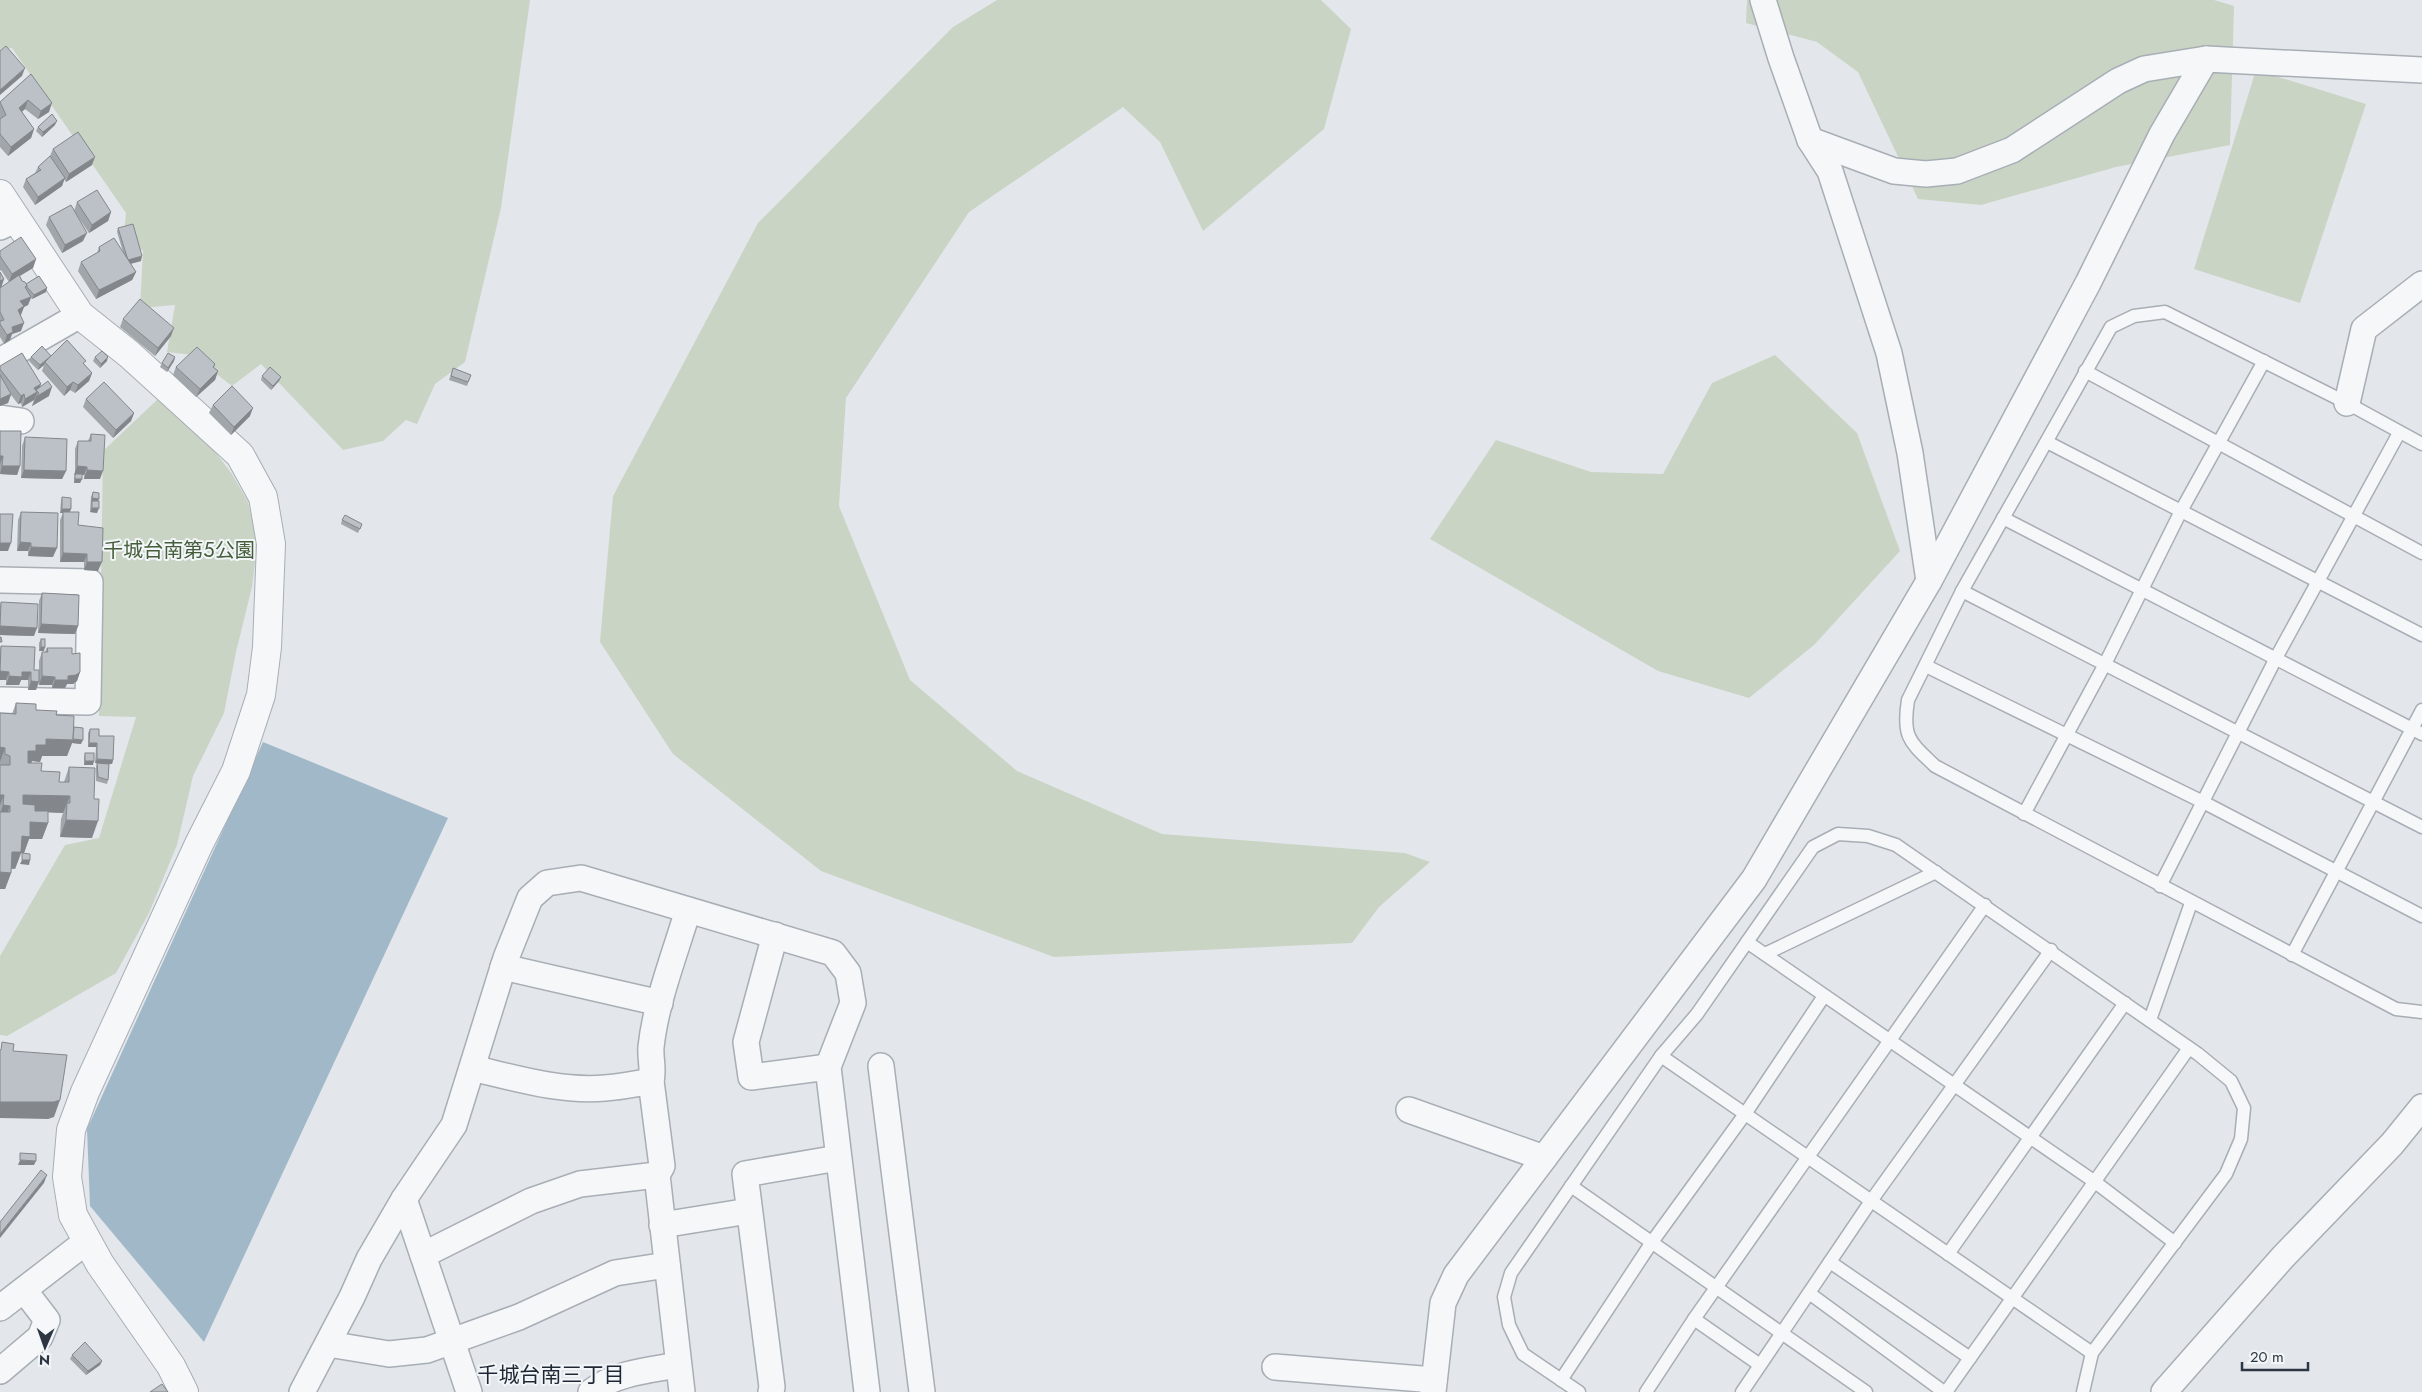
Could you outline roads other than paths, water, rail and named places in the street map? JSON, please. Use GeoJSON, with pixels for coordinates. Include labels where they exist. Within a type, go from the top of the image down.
{"type":"FeatureCollection","features":[{"type":"Feature","properties":{"kind":"street"},"geometry":{"type":"LineString","coordinates":[[1763,0],[1810,140],[1830,171],[1889,354],[1910,453],[1929,581]]}},
{"type":"Feature","properties":{"kind":"street"},"geometry":{"type":"LineString","coordinates":[[1810,140],[1894,171],[1926,174],[1957,171],[2012,150],[2118,81],[2144,69],[2206,59],[2422,70]]}},
{"type":"Feature","properties":{"kind":"street"},"geometry":{"type":"LineString","coordinates":[[1275,1367],[1342,1383],[1434,1386],[1443,1303],[1456,1275],[1754,879],[1929,581],[2088,282],[2162,134],[2206,59]]}},
{"type":"Feature","properties":{"kind":"street"},"geometry":{"type":"LineString","coordinates":[[0,194],[8,223],[80,315],[129,354],[240,455],[263,497],[271,544],[267,647],[261,695],[236,771],[199,844],[85,1092],[71,1130],[67,1177],[73,1215],[100,1264],[171,1366],[184,1392]]}},
{"type":"Feature","properties":{"kind":"street"},"geometry":{"type":"LineString","coordinates":[[2347,403],[2364,329],[2422,284]]}},
{"type":"Feature","properties":{"kind":"street"},"geometry":{"type":"LineString","coordinates":[[0,361],[80,315]]}},
{"type":"Feature","properties":{"kind":"street"},"geometry":{"type":"LineString","coordinates":[[0,580],[90,582],[88,702],[0,700]]}},
{"type":"Feature","properties":{"kind":"street"},"geometry":{"type":"LineString","coordinates":[[302,1392],[352,1297],[369,1259],[404,1199],[454,1125],[503,967],[530,898],[547,883],[580,878],[833,952],[848,973],[854,1003],[828,1067],[867,1392]]}},
{"type":"Feature","properties":{"kind":"street"},"geometry":{"type":"LineString","coordinates":[[682,1392],[657,1175],[662,1166],[651,1081],[653,1072],[651,1048],[660,1003],[688,910]]}},
{"type":"Feature","properties":{"kind":"street"},"geometry":{"type":"LineString","coordinates":[[775,935],[746,1042],[750,1077],[828,1067]]}},
{"type":"Feature","properties":{"kind":"street"},"geometry":{"type":"LineString","coordinates":[[503,967],[660,1003]]}},
{"type":"Feature","properties":{"kind":"street"},"geometry":{"type":"LineString","coordinates":[[881,1066],[922,1392]]}},
{"type":"Feature","properties":{"kind":"street"},"geometry":{"type":"LineString","coordinates":[[472,1068],[542,1084],[572,1088],[605,1088],[651,1081]]}},
{"type":"Feature","properties":{"kind":"street"},"geometry":{"type":"LineString","coordinates":[[2164,1392],[2283,1258],[2392,1144],[2422,1107]]}},
{"type":"Feature","properties":{"kind":"street"},"geometry":{"type":"LineString","coordinates":[[1408,1110],[1544,1158]]}},
{"type":"Feature","properties":{"kind":"street"},"geometry":{"type":"LineString","coordinates":[[771,1392],[772,1387],[745,1174],[838,1158]]}},
{"type":"Feature","properties":{"kind":"street"},"geometry":{"type":"LineString","coordinates":[[423,1255],[531,1201],[580,1184],[657,1175]]}},
{"type":"Feature","properties":{"kind":"street"},"geometry":{"type":"LineString","coordinates":[[404,1199],[469,1392]]}},
{"type":"Feature","properties":{"kind":"street"},"geometry":{"type":"LineString","coordinates":[[662,1224],[750,1211]]}},
{"type":"Feature","properties":{"kind":"street"},"geometry":{"type":"LineString","coordinates":[[0,1308],[88,1241]]}},
{"type":"Feature","properties":{"kind":"street"},"geometry":{"type":"LineString","coordinates":[[328,1344],[388,1354],[427,1350],[519,1317],[615,1273],[666,1264]]}},
{"type":"Feature","properties":{"kind":"street"},"geometry":{"type":"LineString","coordinates":[[0,1371],[40,1337],[47,1320],[24,1290]]}},
{"type":"Feature","properties":{"kind":"street"},"geometry":{"type":"LineString","coordinates":[[591,1392],[598,1385],[630,1374],[678,1365]]}},
{"type":"Feature","properties":{"kind":"lane"},"geometry":{"type":"LineString","coordinates":[[2422,444],[2347,403],[2165,312],[2134,316],[2111,327],[1962,591],[1908,700],[1905,716],[1909,741],[1935,766],[2191,903],[2396,1009],[2422,1012]]}},
{"type":"Feature","properties":{"kind":"lane"},"geometry":{"type":"LineString","coordinates":[[2024,814],[2105,664],[2181,511],[2264,361]]}},
{"type":"Feature","properties":{"kind":"lane"},"geometry":{"type":"LineString","coordinates":[[2085,371],[2422,553]]}},
{"type":"Feature","properties":{"kind":"lane"},"geometry":{"type":"LineString","coordinates":[[2160,886],[2276,658],[2399,432]]}},
{"type":"Feature","properties":{"kind":"lane"},"geometry":{"type":"LineString","coordinates":[[2047,442],[2422,635]]}},
{"type":"Feature","properties":{"kind":"lane"},"geometry":{"type":"LineString","coordinates":[[2003,518],[2417,731]]}},
{"type":"Feature","properties":{"kind":"lane"},"geometry":{"type":"LineString","coordinates":[[1962,591],[2422,827]]}},
{"type":"Feature","properties":{"kind":"lane"},"geometry":{"type":"LineString","coordinates":[[1926,666],[2203,802],[2422,916]]}},
{"type":"Feature","properties":{"kind":"lane"},"geometry":{"type":"LineString","coordinates":[[2292,955],[2373,801],[2417,731],[2422,710]]}},
{"type":"Feature","properties":{"kind":"lane"},"geometry":{"type":"LineString","coordinates":[[1579,1392],[1523,1354],[1509,1325],[1504,1297],[1511,1273],[1662,1056],[1697,1014],[1813,847],[1838,834],[1868,836],[1896,845],[1985,905],[2189,1048],[2230,1081],[2244,1108],[2242,1139],[2226,1174],[2092,1353],[2083,1392]]}},
{"type":"Feature","properties":{"kind":"lane"},"geometry":{"type":"LineString","coordinates":[[1765,954],[1936,872]]}},
{"type":"Feature","properties":{"kind":"lane"},"geometry":{"type":"LineString","coordinates":[[2150,1020],[2191,903]]}},
{"type":"Feature","properties":{"kind":"lane"},"geometry":{"type":"LineString","coordinates":[[1646,1392],[1694,1319],[1985,905]]}},
{"type":"Feature","properties":{"kind":"lane"},"geometry":{"type":"LineString","coordinates":[[1747,942],[1889,1042],[2095,1182],[2175,1243]]}},
{"type":"Feature","properties":{"kind":"lane"},"geometry":{"type":"LineString","coordinates":[[1742,1392],[1871,1201],[2051,950]]}},
{"type":"Feature","properties":{"kind":"lane"},"geometry":{"type":"LineString","coordinates":[[1561,1380],[1652,1242],[1745,1114],[1824,996]]}},
{"type":"Feature","properties":{"kind":"lane"},"geometry":{"type":"LineString","coordinates":[[1948,1254],[2125,1003]]}},
{"type":"Feature","properties":{"kind":"lane"},"geometry":{"type":"LineString","coordinates":[[1809,1293],[1945,1392],[2014,1299],[2189,1048]]}},
{"type":"Feature","properties":{"kind":"lane"},"geometry":{"type":"LineString","coordinates":[[1662,1056],[2092,1353]]}},
{"type":"Feature","properties":{"kind":"lane"},"geometry":{"type":"LineString","coordinates":[[1571,1186],[1782,1332],[1859,1390]]}},
{"type":"Feature","properties":{"kind":"lane"},"geometry":{"type":"LineString","coordinates":[[1830,1262],[1970,1358]]}},
{"type":"Feature","properties":{"kind":"lane"},"geometry":{"type":"LineString","coordinates":[[1694,1319],[1760,1366]]}},
{"type":"Feature","properties":{"kind":"water"},"geometry":{"type":"Polygon","coordinates":[[[263,742],[448,818],[204,1342],[90,1206],[87,1129],[263,742]]]}},
{"type":"Feature","properties":{"kind":"district","name":"千城台南三丁目"},"geometry":{"type":"Point","coordinates":[551,1375]}},
{"type":"Feature","properties":{"kind":"park label","name":"千城台南第5公園"},"geometry":{"type":"Point","coordinates":[179,550]}}]}
